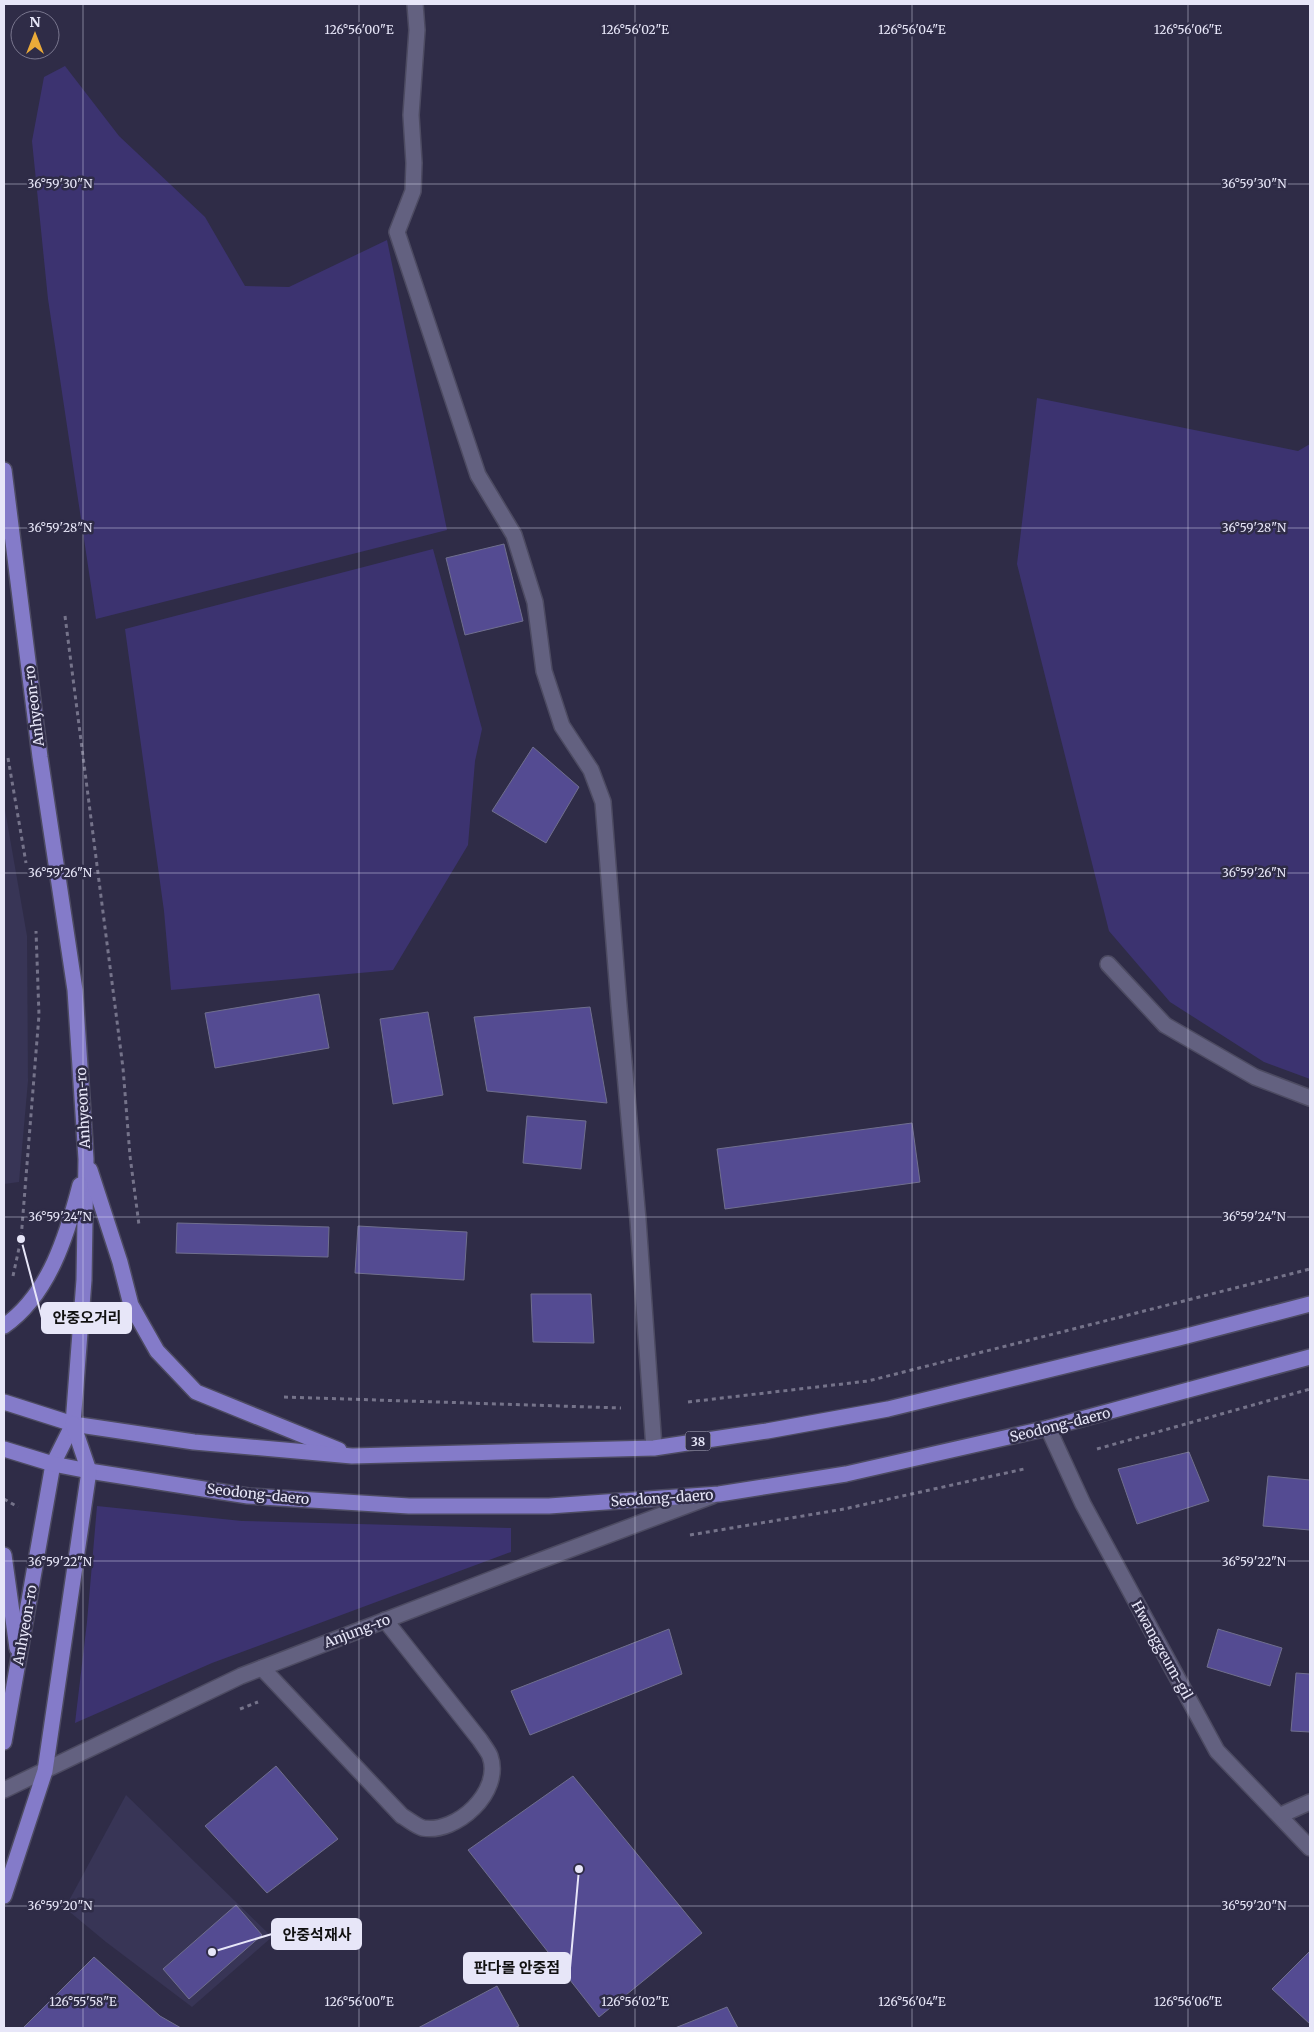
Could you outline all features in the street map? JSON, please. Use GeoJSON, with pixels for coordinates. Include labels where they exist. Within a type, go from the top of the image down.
{"type":"FeatureCollection","features":[{"type":"Feature","properties":{"kind":"main road","name":"Anhyeon-ro"},"geometry":{"type":"LineString","coordinates":[[4,470],[40,757],[75,990],[86,1159],[84,1280],[72,1424],[53,1464],[4,1742]]}},
{"type":"Feature","properties":{"kind":"main road"},"geometry":{"type":"LineString","coordinates":[[4,1326],[20,1313],[45,1281],[60,1248],[74,1208],[86,1159]]}},
{"type":"Feature","properties":{"kind":"main road"},"geometry":{"type":"LineString","coordinates":[[86,1159],[120,1262],[131,1305],[157,1351],[196,1392],[352,1456]]}},
{"type":"Feature","properties":{"kind":"main road","name":"38"},"geometry":{"type":"LineString","coordinates":[[4,1402],[72,1424],[194,1442],[352,1456],[654,1448],[767,1431],[888,1409],[1310,1304]]}},
{"type":"Feature","properties":{"kind":"main road","name":"Seodong-daero"},"geometry":{"type":"LineString","coordinates":[[4,1449],[53,1464],[89,1471],[248,1496],[409,1506],[550,1506],[718,1494],[846,1474],[1048,1428],[1310,1357]]}},
{"type":"Feature","properties":{"kind":"main road"},"geometry":{"type":"LineString","coordinates":[[4,1896],[45,1771],[89,1471],[72,1424]]}},
{"type":"Feature","properties":{"kind":"main road"},"geometry":{"type":"LineString","coordinates":[[4,1555],[19,1664]]}},
{"type":"Feature","properties":{"kind":"street"},"geometry":{"type":"LineString","coordinates":[[415,4],[417,30],[411,115],[414,163],[413,191],[397,232],[478,476],[514,535],[535,602],[544,671],[562,726],[591,770],[603,802],[638,1220],[654,1448]]}},
{"type":"Feature","properties":{"kind":"street"},"geometry":{"type":"LineString","coordinates":[[1108,964],[1165,1025],[1255,1077],[1310,1098]]}},
{"type":"Feature","properties":{"kind":"street","name":"Hwanggeum-gil"},"geometry":{"type":"LineString","coordinates":[[1048,1428],[1083,1504],[1217,1751],[1281,1815],[1310,1848]]}},
{"type":"Feature","properties":{"kind":"street","name":"Anjung-ro"},"geometry":{"type":"LineString","coordinates":[[4,1790],[241,1676],[718,1494]]}},
{"type":"Feature","properties":{"kind":"street"},"geometry":{"type":"LineString","coordinates":[[262,1668],[402,1816],[422,1828],[447,1825],[470,1812],[484,1797],[491,1777],[491,1758],[480,1740],[385,1620]]}},
{"type":"Feature","properties":{"kind":"street"},"geometry":{"type":"LineString","coordinates":[[1281,1815],[1310,1802]]}},
{"type":"Feature","properties":{"kind":"path"},"geometry":{"type":"LineString","coordinates":[[65,616],[123,1068],[130,1156],[139,1230]]}},
{"type":"Feature","properties":{"kind":"path"},"geometry":{"type":"LineString","coordinates":[[8,758],[26,865]]}},
{"type":"Feature","properties":{"kind":"path"},"geometry":{"type":"LineString","coordinates":[[8,1283],[13,1278],[21,1239],[39,1015],[36,924]]}},
{"type":"Feature","properties":{"kind":"path"},"geometry":{"type":"LineString","coordinates":[[688,1402],[868,1381],[1310,1269]]}},
{"type":"Feature","properties":{"kind":"path"},"geometry":{"type":"LineString","coordinates":[[1098,1449],[1310,1389]]}},
{"type":"Feature","properties":{"kind":"path"},"geometry":{"type":"LineString","coordinates":[[283,1397],[620,1408]]}},
{"type":"Feature","properties":{"kind":"path"},"geometry":{"type":"LineString","coordinates":[[687,1536],[844,1509],[1024,1469]]}},
{"type":"Feature","properties":{"kind":"path"},"geometry":{"type":"LineString","coordinates":[[239,1710],[282,1691]]}},
{"type":"Feature","properties":{"kind":"shaded area"},"geometry":{"type":"Polygon","coordinates":[[[65,66],[119,136],[205,217],[245,286],[289,287],[387,240],[447,530],[96,619],[48,299],[32,141],[44,77],[65,66]]]}},
{"type":"Feature","properties":{"kind":"shaded area"},"geometry":{"type":"Polygon","coordinates":[[[1037,398],[1298,451],[1310,444],[1310,1079],[1264,1062],[1170,1002],[1109,931],[1017,564],[1037,398]]]}},
{"type":"Feature","properties":{"kind":"shaded area"},"geometry":{"type":"Polygon","coordinates":[[[433,549],[482,729],[475,761],[468,845],[393,970],[171,990],[164,911],[125,629],[433,549]]]}},
{"type":"Feature","properties":{"kind":"shaded area"},"geometry":{"type":"Polygon","coordinates":[[[4,804],[27,936],[28,1081],[19,1182],[4,1184],[4,804]]]}},
{"type":"Feature","properties":{"kind":"shaded area"},"geometry":{"type":"Polygon","coordinates":[[[97,1506],[242,1521],[511,1528],[511,1552],[212,1663],[75,1723],[87,1622],[97,1506]]]}},
{"type":"Feature","properties":{"kind":"shaded area"},"geometry":{"type":"Polygon","coordinates":[[[126,1795],[272,1937],[192,2007],[106,1942],[65,1908],[126,1795]]]}},
{"type":"Feature","properties":{"kind":"building"},"geometry":{"type":"Polygon","coordinates":[[[504,544],[523,621],[465,635],[446,558],[504,544]]]}},
{"type":"Feature","properties":{"kind":"building"},"geometry":{"type":"Polygon","coordinates":[[[533,747],[579,787],[546,843],[492,811],[533,747]]]}},
{"type":"Feature","properties":{"kind":"building"},"geometry":{"type":"Polygon","coordinates":[[[319,994],[329,1048],[215,1068],[205,1013],[319,994]]]}},
{"type":"Feature","properties":{"kind":"building"},"geometry":{"type":"Polygon","coordinates":[[[590,1007],[607,1103],[487,1091],[474,1017],[590,1007]]]}},
{"type":"Feature","properties":{"kind":"building"},"geometry":{"type":"Polygon","coordinates":[[[428,1012],[443,1095],[393,1104],[380,1019],[428,1012]]]}},
{"type":"Feature","properties":{"kind":"building"},"geometry":{"type":"Polygon","coordinates":[[[527,1116],[586,1121],[581,1169],[523,1163],[527,1116]]]}},
{"type":"Feature","properties":{"kind":"building"},"geometry":{"type":"Polygon","coordinates":[[[912,1123],[920,1182],[725,1209],[717,1149],[912,1123]]]}},
{"type":"Feature","properties":{"kind":"building"},"geometry":{"type":"Polygon","coordinates":[[[177,1223],[329,1227],[328,1257],[176,1253],[177,1223]]]}},
{"type":"Feature","properties":{"kind":"building"},"geometry":{"type":"Polygon","coordinates":[[[358,1226],[467,1232],[464,1280],[355,1273],[358,1226]]]}},
{"type":"Feature","properties":{"kind":"building"},"geometry":{"type":"Polygon","coordinates":[[[531,1294],[591,1294],[594,1343],[533,1342],[531,1294]]]}},
{"type":"Feature","properties":{"kind":"building"},"geometry":{"type":"Polygon","coordinates":[[[1189,1452],[1209,1501],[1137,1524],[1118,1469],[1189,1452]]]}},
{"type":"Feature","properties":{"kind":"building"},"geometry":{"type":"Polygon","coordinates":[[[1268,1476],[1310,1480],[1310,1530],[1263,1526],[1268,1476]]]}},
{"type":"Feature","properties":{"kind":"building"},"geometry":{"type":"Polygon","coordinates":[[[669,1629],[682,1674],[530,1735],[511,1691],[669,1629]]]}},
{"type":"Feature","properties":{"kind":"building"},"geometry":{"type":"Polygon","coordinates":[[[1218,1629],[1282,1648],[1270,1686],[1207,1667],[1218,1629]]]}},
{"type":"Feature","properties":{"kind":"building"},"geometry":{"type":"Polygon","coordinates":[[[1296,1673],[1310,1674],[1310,1732],[1291,1731],[1296,1673]]]}},
{"type":"Feature","properties":{"kind":"building"},"geometry":{"type":"Polygon","coordinates":[[[276,1766],[338,1839],[267,1893],[205,1826],[276,1766]]]}},
{"type":"Feature","properties":{"kind":"building"},"geometry":{"type":"Polygon","coordinates":[[[573,1776],[702,1933],[599,2017],[468,1850],[573,1776]]]}},
{"type":"Feature","properties":{"kind":"building"},"geometry":{"type":"Polygon","coordinates":[[[236,1905],[262,1935],[189,1999],[163,1969],[236,1905]]]}},
{"type":"Feature","properties":{"kind":"building"},"geometry":{"type":"Polygon","coordinates":[[[1310,1951],[1310,2024],[1272,1989],[1310,1951]]]}},
{"type":"Feature","properties":{"kind":"building"},"geometry":{"type":"Polygon","coordinates":[[[94,1957],[160,2016],[181,2028],[23,2028],[94,1957]]]}},
{"type":"Feature","properties":{"kind":"building"},"geometry":{"type":"Polygon","coordinates":[[[497,1986],[519,2026],[514,2028],[418,2028],[497,1986]]]}},
{"type":"Feature","properties":{"kind":"building"},"geometry":{"type":"Polygon","coordinates":[[[727,2007],[738,2028],[675,2028],[727,2007]]]}},
{"type":"Feature","properties":{"kind":"place","name":"안중오거리"},"geometry":{"type":"Point","coordinates":[21,1239]}},
{"type":"Feature","properties":{"kind":"place","name":"판다몰 안중점"},"geometry":{"type":"Point","coordinates":[579,1869]}},
{"type":"Feature","properties":{"kind":"place","name":"안중석재사"},"geometry":{"type":"Point","coordinates":[212,1952]}}]}
